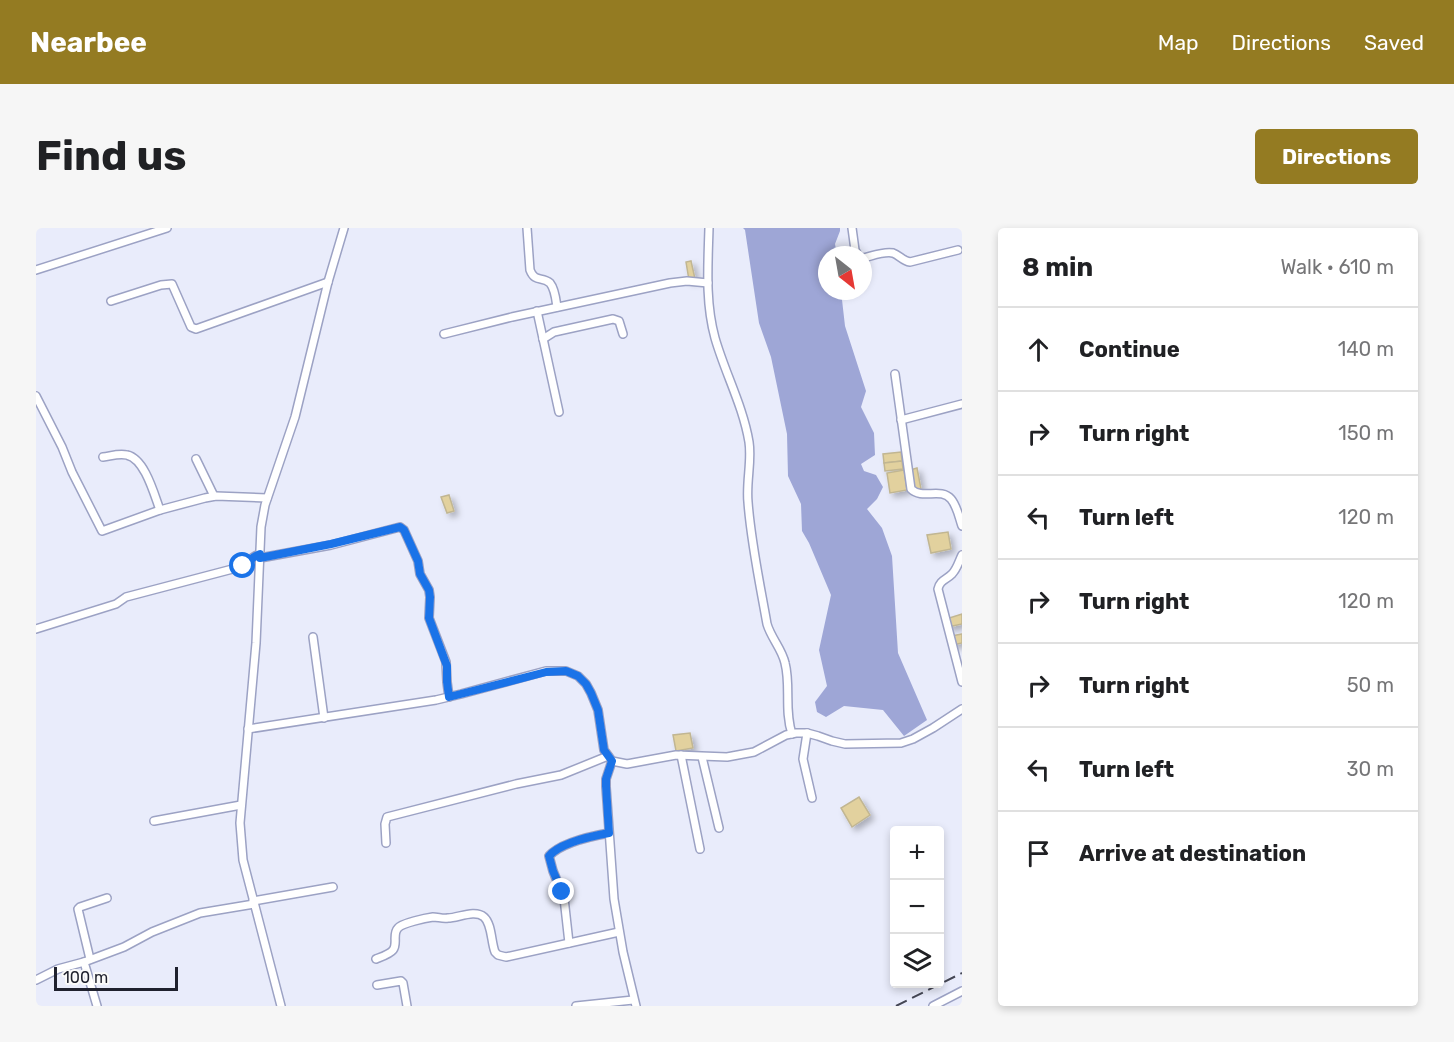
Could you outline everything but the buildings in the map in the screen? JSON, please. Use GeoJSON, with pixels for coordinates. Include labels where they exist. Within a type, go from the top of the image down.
{"type":"FeatureCollection","features":[{"type":"Feature","properties":{"kind":"street"},"geometry":{"type":"LineString","coordinates":[[36,270],[167,228]]}},
{"type":"Feature","properties":{"kind":"street"},"geometry":{"type":"LineString","coordinates":[[280,1006],[253,902],[240,835],[256,643],[261,527],[267,498],[295,417],[328,282],[344,228]]}},
{"type":"Feature","properties":{"kind":"street"},"geometry":{"type":"LineString","coordinates":[[526,228],[532,276],[546,281],[552,287],[557,307]]}},
{"type":"Feature","properties":{"kind":"street"},"geometry":{"type":"LineString","coordinates":[[709,228],[708,283],[711,323],[749,443],[748,502],[753,541],[767,624],[770,635],[786,664],[788,717],[792,734]]}},
{"type":"Feature","properties":{"kind":"street"},"geometry":{"type":"LineString","coordinates":[[852,228],[854,246]]}},
{"type":"Feature","properties":{"kind":"street"},"geometry":{"type":"LineString","coordinates":[[872,256],[895,254],[910,262],[958,250]]}},
{"type":"Feature","properties":{"kind":"street"},"geometry":{"type":"LineString","coordinates":[[444,334],[537,311],[670,283],[687,281],[708,283]]}},
{"type":"Feature","properties":{"kind":"street"},"geometry":{"type":"LineString","coordinates":[[111,301],[161,285],[172,284],[191,327],[196,329],[328,282]]}},
{"type":"Feature","properties":{"kind":"street"},"geometry":{"type":"LineString","coordinates":[[537,311],[560,412]]}},
{"type":"Feature","properties":{"kind":"street"},"geometry":{"type":"LineString","coordinates":[[543,339],[554,332],[613,319],[619,321],[623,333]]}},
{"type":"Feature","properties":{"kind":"street"},"geometry":{"type":"LineString","coordinates":[[895,374],[911,489],[917,494],[949,496],[959,507],[962,526]]}},
{"type":"Feature","properties":{"kind":"street"},"geometry":{"type":"LineString","coordinates":[[36,396],[102,531],[160,510],[213,496],[267,498]]}},
{"type":"Feature","properties":{"kind":"street"},"geometry":{"type":"LineString","coordinates":[[901,420],[962,404]]}},
{"type":"Feature","properties":{"kind":"street"},"geometry":{"type":"LineString","coordinates":[[103,457],[126,455],[137,461],[144,470],[160,510]]}},
{"type":"Feature","properties":{"kind":"street"},"geometry":{"type":"LineString","coordinates":[[196,459],[213,496]]}},
{"type":"Feature","properties":{"kind":"street"},"geometry":{"type":"LineString","coordinates":[[36,629],[116,604],[126,597],[243,566],[253,556],[339,543],[400,527],[404,530],[418,561],[420,574],[429,590],[429,618],[447,666],[449,697]]}},
{"type":"Feature","properties":{"kind":"street"},"geometry":{"type":"LineString","coordinates":[[962,555],[956,569],[942,581],[938,589],[962,682]]}},
{"type":"Feature","properties":{"kind":"street"},"geometry":{"type":"LineString","coordinates":[[313,637],[324,718]]}},
{"type":"Feature","properties":{"kind":"street"},"geometry":{"type":"LineString","coordinates":[[248,729],[449,697],[546,672],[566,671],[578,676],[586,684],[598,710],[604,750],[610,759],[606,786],[614,899],[635,1003],[576,1006]]}},
{"type":"Feature","properties":{"kind":"street"},"geometry":{"type":"LineString","coordinates":[[386,843],[385,824],[390,816],[561,775],[610,759],[627,764],[681,755],[727,757],[762,748],[786,735],[807,733],[845,744],[901,743],[914,739],[962,709]]}},
{"type":"Feature","properties":{"kind":"street"},"geometry":{"type":"LineString","coordinates":[[807,733],[803,759],[812,798]]}},
{"type":"Feature","properties":{"kind":"street"},"geometry":{"type":"LineString","coordinates":[[681,755],[700,849]]}},
{"type":"Feature","properties":{"kind":"street"},"geometry":{"type":"LineString","coordinates":[[702,757],[719,828]]}},
{"type":"Feature","properties":{"kind":"street"},"geometry":{"type":"LineString","coordinates":[[154,821],[241,805]]}},
{"type":"Feature","properties":{"kind":"street"},"geometry":{"type":"LineString","coordinates":[[569,943],[564,898],[549,856],[557,849],[581,839],[609,833]]}},
{"type":"Feature","properties":{"kind":"street"},"geometry":{"type":"LineString","coordinates":[[36,980],[58,969],[124,947],[149,933],[200,913],[333,886]]}},
{"type":"Feature","properties":{"kind":"street"},"geometry":{"type":"LineString","coordinates":[[96,1006],[78,909],[107,898]]}},
{"type":"Feature","properties":{"kind":"street"},"geometry":{"type":"LineString","coordinates":[[376,959],[393,951],[398,927],[433,917],[481,915],[489,925],[495,952],[501,957],[619,932]]}},
{"type":"Feature","properties":{"kind":"street"},"geometry":{"type":"LineString","coordinates":[[377,985],[401,981],[404,983],[407,1006]]}},
{"type":"Feature","properties":{"kind":"street"},"geometry":{"type":"LineString","coordinates":[[933,1006],[962,991]]}},
{"type":"Feature","properties":{"kind":"water"},"geometry":{"type":"Polygon","coordinates":[[[743,228],[840,228],[835,246],[818,246],[818,300],[842,300],[845,326],[866,391],[861,407],[874,433],[875,455],[861,464],[864,471],[876,475],[883,487],[877,499],[867,509],[882,528],[892,556],[898,653],[927,720],[904,736],[883,710],[844,706],[826,717],[817,712],[815,702],[827,686],[819,650],[831,595],[802,531],[801,504],[788,476],[787,434],[771,357],[759,323],[743,228]]]}},
{"type":"Feature","properties":{"kind":"railway"},"geometry":{"type":"LineString","coordinates":[[896,1006],[962,973]]}},
{"type":"Feature","properties":{"kind":"route"},"geometry":{"type":"LineString","coordinates":[[243,566],[253,556],[260,554],[260,558],[356,539],[400,527],[404,530],[418,561],[420,574],[429,590],[429,618],[447,666],[449,697],[546,672],[566,671],[578,676],[586,684],[598,710],[604,750],[612,761],[606,779],[609,833],[581,839],[557,849],[549,856],[562,892]]}}]}
